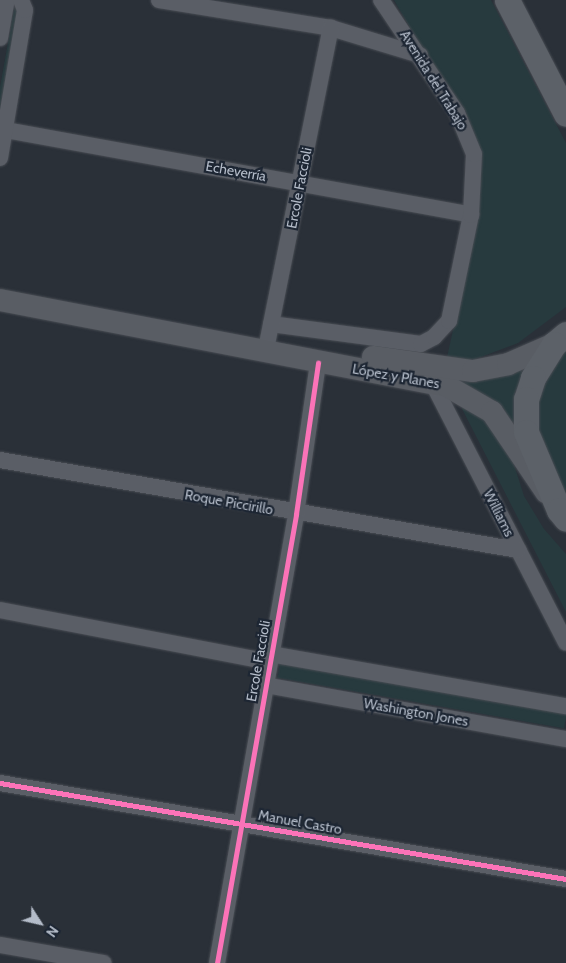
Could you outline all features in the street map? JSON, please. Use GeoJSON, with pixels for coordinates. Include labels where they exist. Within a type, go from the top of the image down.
{"type":"FeatureCollection","features":[{"type":"Feature","properties":{"kind":"main road"},"geometry":{"type":"LineString","coordinates":[[507,0],[566,114]]}},
{"type":"Feature","properties":{"kind":"main road","name":"López y Planes"},"geometry":{"type":"LineString","coordinates":[[0,300],[266,349],[318,363],[432,382],[464,394],[492,412],[562,514]]}},
{"type":"Feature","properties":{"kind":"main road"},"geometry":{"type":"LineString","coordinates":[[560,339],[533,378],[526,399],[526,432],[562,514]]}},
{"type":"Feature","properties":{"kind":"main road","name":"López y Planes"},"geometry":{"type":"LineString","coordinates":[[266,349],[292,345],[472,371],[508,364],[560,339]]}},
{"type":"Feature","properties":{"kind":"street"},"geometry":{"type":"LineString","coordinates":[[0,38],[7,0]]}},
{"type":"Feature","properties":{"kind":"street"},"geometry":{"type":"LineString","coordinates":[[0,158],[2,129],[25,10],[21,0]]}},
{"type":"Feature","properties":{"kind":"street"},"geometry":{"type":"LineString","coordinates":[[159,0],[331,28],[420,55]]}},
{"type":"Feature","properties":{"kind":"street","name":"Avenida del Trabajo"},"geometry":{"type":"LineString","coordinates":[[271,324],[404,344],[421,344],[434,337],[449,321],[471,215],[474,154],[457,113],[420,55],[381,0]]}},
{"type":"Feature","properties":{"kind":"street","name":"Ercole Faccioli"},"geometry":{"type":"LineString","coordinates":[[266,349],[331,28]]}},
{"type":"Feature","properties":{"kind":"street","name":"Echeverría"},"geometry":{"type":"LineString","coordinates":[[2,129],[300,182],[471,215]]}},
{"type":"Feature","properties":{"kind":"street","name":"Ercole Faccioli"},"geometry":{"type":"LineString","coordinates":[[217,963],[296,514],[318,363]]}},
{"type":"Feature","properties":{"kind":"street","name":"Williams"},"geometry":{"type":"LineString","coordinates":[[432,382],[566,643]]}},
{"type":"Feature","properties":{"kind":"street","name":"Roque Piccirillo"},"geometry":{"type":"LineString","coordinates":[[0,460],[296,514],[518,550]]}},
{"type":"Feature","properties":{"kind":"street"},"geometry":{"type":"LineString","coordinates":[[0,610],[270,658],[566,706]]}},
{"type":"Feature","properties":{"kind":"street","name":"Washington Jones"},"geometry":{"type":"LineString","coordinates":[[265,685],[566,740]]}},
{"type":"Feature","properties":{"kind":"street","name":"Manuel Castro"},"geometry":{"type":"LineString","coordinates":[[0,783],[566,879]]}},
{"type":"Feature","properties":{"kind":"street"},"geometry":{"type":"LineString","coordinates":[[0,945],[103,963]]}},
{"type":"Feature","properties":{"kind":"green space"},"geometry":{"type":"Polygon","coordinates":[[[394,0],[491,0],[566,143],[566,307],[518,343],[465,363],[446,362],[478,215],[481,151],[394,0]]]}},
{"type":"Feature","properties":{"kind":"green space"},"geometry":{"type":"Polygon","coordinates":[[[14,9],[18,9],[0,110],[0,87],[14,9]]]}},
{"type":"Feature","properties":{"kind":"green space"},"geometry":{"type":"Polygon","coordinates":[[[566,349],[566,498],[534,436],[540,380],[566,349]]]}},
{"type":"Feature","properties":{"kind":"green space"},"geometry":{"type":"Polygon","coordinates":[[[526,362],[523,446],[439,374],[526,362]]]}},
{"type":"Feature","properties":{"kind":"green space"},"geometry":{"type":"Polygon","coordinates":[[[457,399],[477,408],[510,452],[524,496],[544,529],[566,554],[566,612],[457,399]]]}},
{"type":"Feature","properties":{"kind":"green space"},"geometry":{"type":"Polygon","coordinates":[[[280,663],[566,713],[564,728],[277,678],[280,663]]]}},
{"type":"Feature","properties":{"kind":"cycle path"},"geometry":{"type":"LineString","coordinates":[[217,963],[296,514],[318,363]]}},
{"type":"Feature","properties":{"kind":"cycle path"},"geometry":{"type":"LineString","coordinates":[[0,783],[566,879]]}}]}
